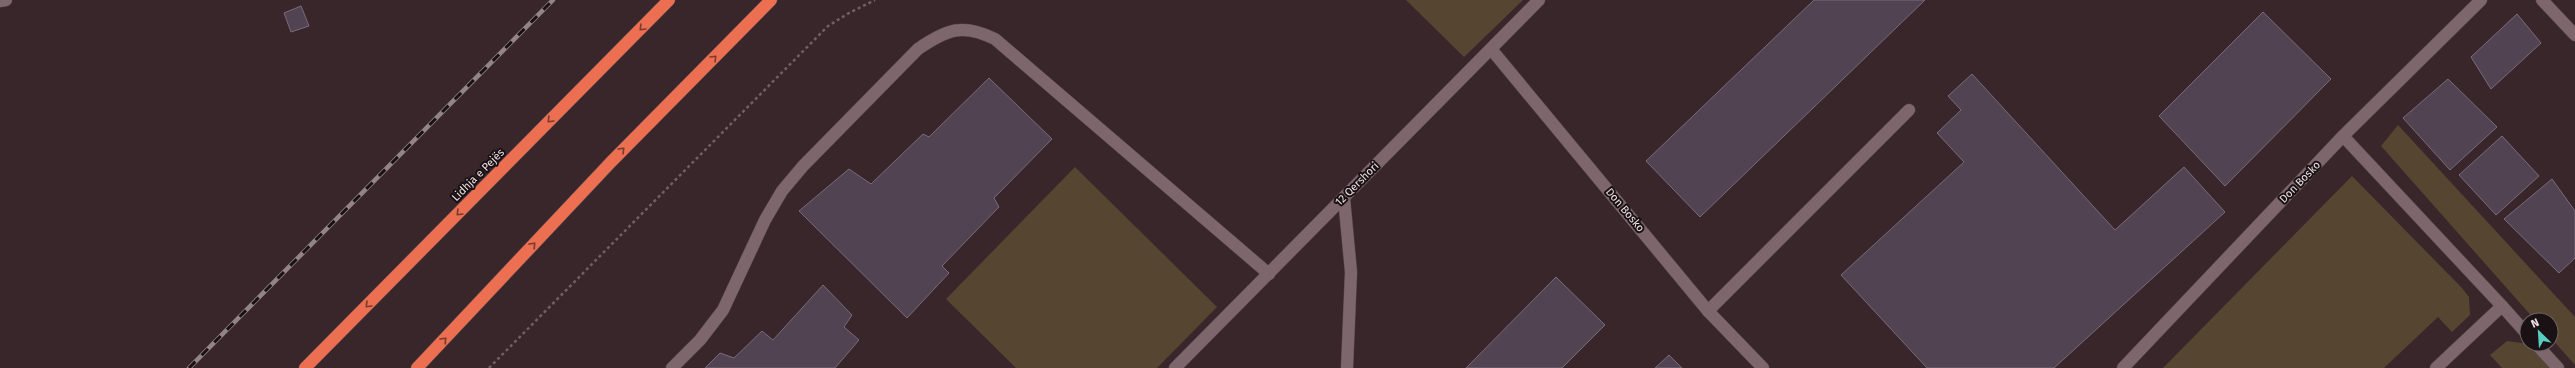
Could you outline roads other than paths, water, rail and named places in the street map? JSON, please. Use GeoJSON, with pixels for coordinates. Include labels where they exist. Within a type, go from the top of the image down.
{"type":"FeatureCollection","features":[{"type":"Feature","properties":{"kind":"highway","name":"Lidhja e Pejës"},"geometry":{"type":"LineString","coordinates":[[305,368],[669,0]]}},
{"type":"Feature","properties":{"kind":"highway"},"geometry":{"type":"LineString","coordinates":[[417,368],[611,162],[771,0]]}},
{"type":"Feature","properties":{"kind":"street"},"geometry":{"type":"LineString","coordinates":[[0,2],[6,0]]}},
{"type":"Feature","properties":{"kind":"street","name":"12 Qershori"},"geometry":{"type":"LineString","coordinates":[[1175,368],[1539,0]]}},
{"type":"Feature","properties":{"kind":"street","name":"Don Bosko"},"geometry":{"type":"LineString","coordinates":[[2122,368],[2343,136],[2481,0]]}},
{"type":"Feature","properties":{"kind":"street"},"geometry":{"type":"LineString","coordinates":[[2542,0],[2575,35]]}},
{"type":"Feature","properties":{"kind":"street"},"geometry":{"type":"LineString","coordinates":[[672,368],[700,340],[723,310],[765,220],[782,191],[799,171],[918,49],[936,36],[957,30],[976,30],[995,39],[1269,274]]}},
{"type":"Feature","properties":{"kind":"street","name":"Don Bosko"},"geometry":{"type":"LineString","coordinates":[[1491,49],[1708,311],[1762,368]]}},
{"type":"Feature","properties":{"kind":"street"},"geometry":{"type":"LineString","coordinates":[[1708,311],[1909,110]]}},
{"type":"Feature","properties":{"kind":"street"},"geometry":{"type":"LineString","coordinates":[[2343,136],[2519,325]]}},
{"type":"Feature","properties":{"kind":"street"},"geometry":{"type":"LineString","coordinates":[[1344,198],[1351,272],[1347,368]]}},
{"type":"Feature","properties":{"kind":"street"},"geometry":{"type":"LineString","coordinates":[[2436,368],[2502,306]]}},
{"type":"Feature","properties":{"kind":"street"},"geometry":{"type":"LineString","coordinates":[[2543,352],[2558,368]]}},
{"type":"Feature","properties":{"kind":"railway"},"geometry":{"type":"LineString","coordinates":[[189,368],[553,0]]}}]}
